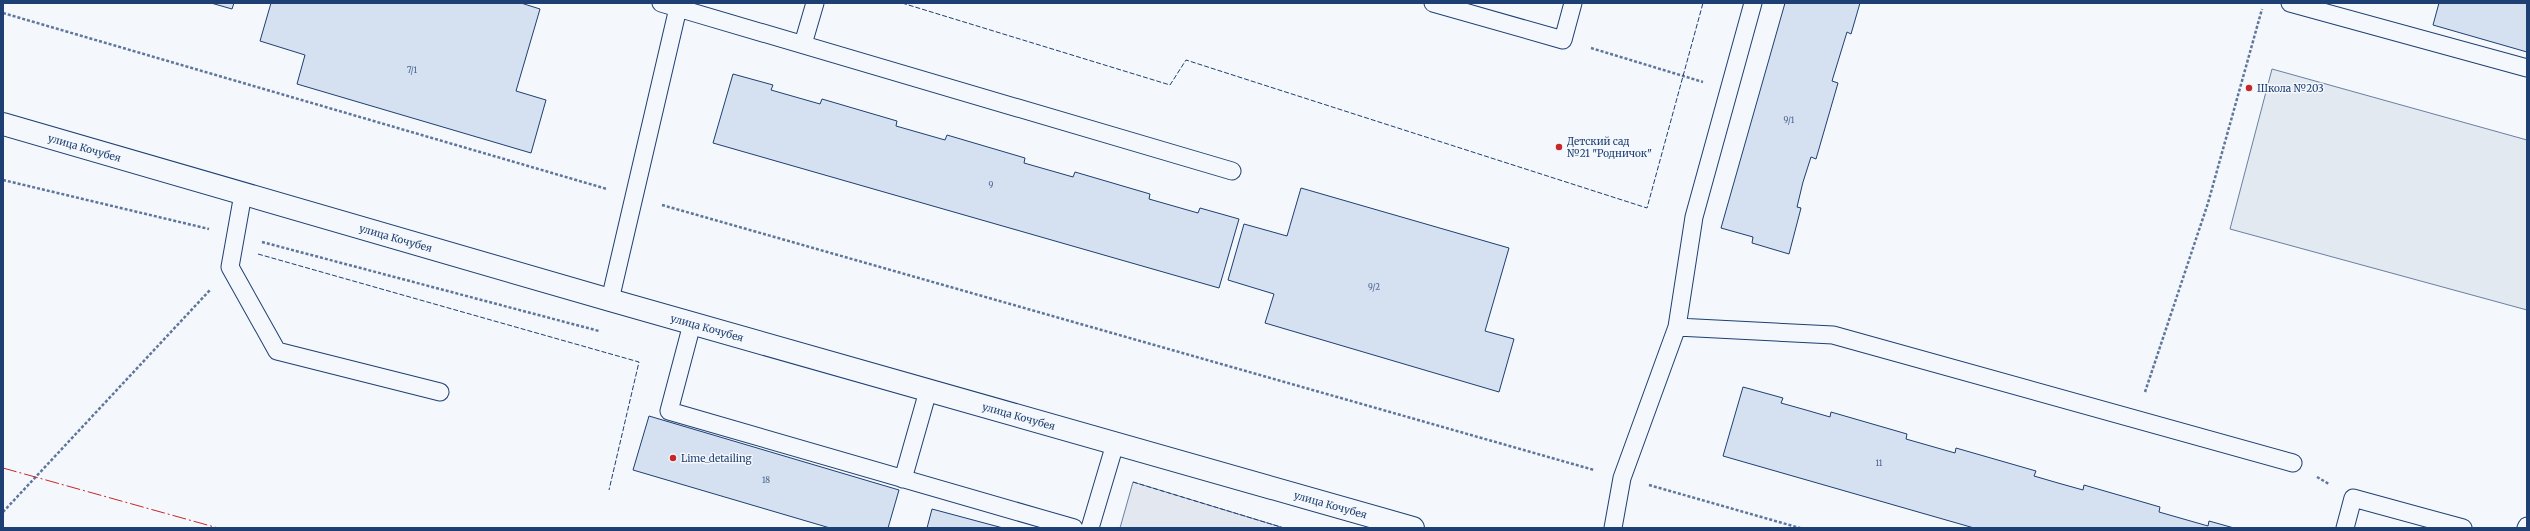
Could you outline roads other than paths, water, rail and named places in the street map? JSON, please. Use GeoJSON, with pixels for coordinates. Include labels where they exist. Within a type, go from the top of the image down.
{"type":"FeatureCollection","features":[{"type":"Feature","properties":{"kind":"street","name":"улица Кочубея"},"geometry":{"type":"LineString","coordinates":[[3,124],[692,324],[1413,528]]}},
{"type":"Feature","properties":{"kind":"lane"},"geometry":{"type":"LineString","coordinates":[[660,3],[1232,171]]}},
{"type":"Feature","properties":{"kind":"lane"},"geometry":{"type":"LineString","coordinates":[[803,44],[815,3]]}},
{"type":"Feature","properties":{"kind":"lane"},"geometry":{"type":"LineString","coordinates":[[1432,3],[1563,40],[1573,3]]}},
{"type":"Feature","properties":{"kind":"lane"},"geometry":{"type":"LineString","coordinates":[[1613,528],[1622,478],[1677,327],[1694,217],[1753,3]]}},
{"type":"Feature","properties":{"kind":"lane"},"geometry":{"type":"LineString","coordinates":[[2290,3],[2527,68]]}},
{"type":"Feature","properties":{"kind":"lane"},"geometry":{"type":"LineString","coordinates":[[610,300],[678,8]]}},
{"type":"Feature","properties":{"kind":"lane"},"geometry":{"type":"LineString","coordinates":[[243,194],[230,267],[277,351],[440,392]]}},
{"type":"Feature","properties":{"kind":"lane"},"geometry":{"type":"LineString","coordinates":[[692,324],[669,411],[1074,528]]}},
{"type":"Feature","properties":{"kind":"lane"},"geometry":{"type":"LineString","coordinates":[[1677,327],[1833,335],[2293,463]]}},
{"type":"Feature","properties":{"kind":"lane"},"geometry":{"type":"LineString","coordinates":[[903,479],[928,391]]}},
{"type":"Feature","properties":{"kind":"lane"},"geometry":{"type":"LineString","coordinates":[[1090,528],[1115,444]]}},
{"type":"Feature","properties":{"kind":"lane"},"geometry":{"type":"LineString","coordinates":[[2345,528],[2353,498],[2463,528]]}},
{"type":"Feature","properties":{"kind":"place","name":"Школа №203"},"geometry":{"type":"Point","coordinates":[2249,88]}},
{"type":"Feature","properties":{"kind":"place","name":"Детский сад №21 \"Родничок\""},"geometry":{"type":"Point","coordinates":[1559,147]}},
{"type":"Feature","properties":{"kind":"place","name":"Lime_detailing"},"geometry":{"type":"Point","coordinates":[673,458]}}]}
